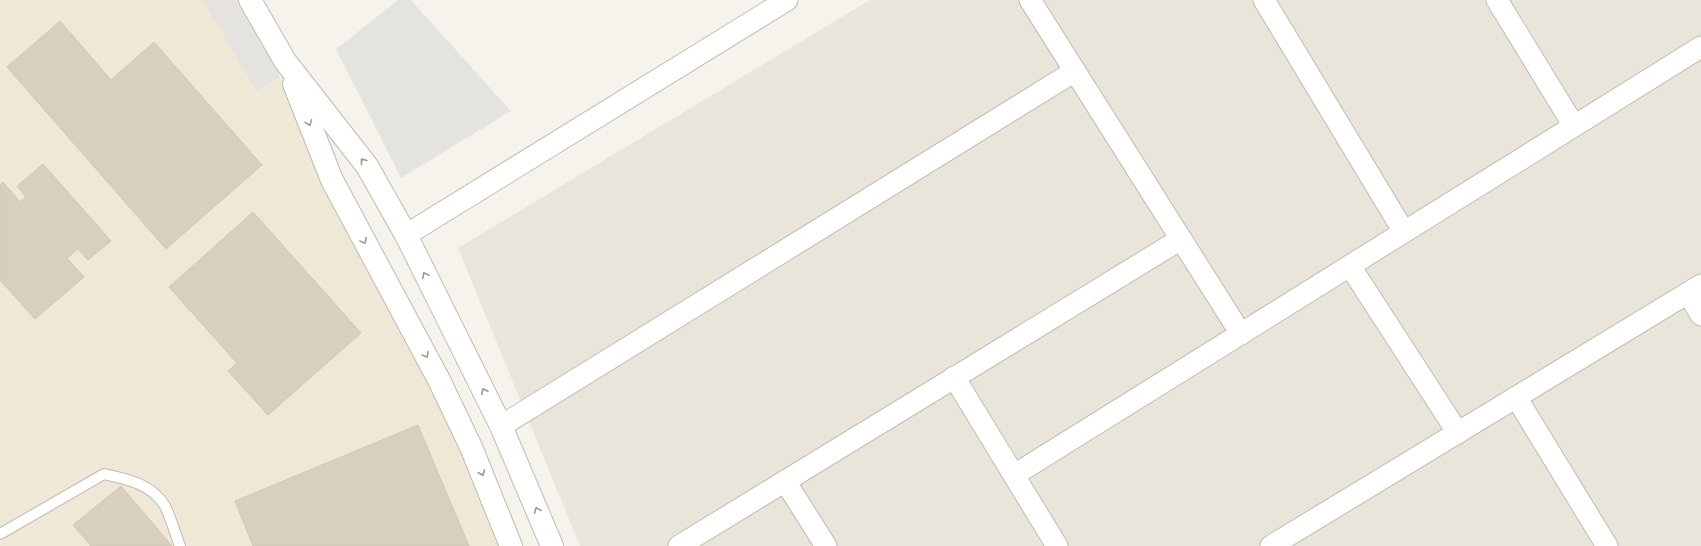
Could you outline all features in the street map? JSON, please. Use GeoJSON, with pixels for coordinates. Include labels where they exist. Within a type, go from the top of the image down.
{"type":"FeatureCollection","features":[{"type":"Feature","properties":{"kind":"street"},"geometry":{"type":"LineString","coordinates":[[250,0],[285,61],[367,166],[406,236],[501,426],[552,546]]}},
{"type":"Feature","properties":{"kind":"street"},"geometry":{"type":"LineString","coordinates":[[406,236],[787,0]]}},
{"type":"Feature","properties":{"kind":"street"},"geometry":{"type":"LineString","coordinates":[[1030,0],[1241,334]]}},
{"type":"Feature","properties":{"kind":"street"},"geometry":{"type":"LineString","coordinates":[[1264,0],[1404,232]]}},
{"type":"Feature","properties":{"kind":"street"},"geometry":{"type":"LineString","coordinates":[[1497,0],[1574,126]]}},
{"type":"Feature","properties":{"kind":"street"},"geometry":{"type":"LineString","coordinates":[[1014,475],[1701,47]]}},
{"type":"Feature","properties":{"kind":"street"},"geometry":{"type":"LineString","coordinates":[[285,61],[332,180],[440,380],[471,447],[512,546]]}},
{"type":"Feature","properties":{"kind":"street"},"geometry":{"type":"LineString","coordinates":[[501,426],[1075,71]]}},
{"type":"Feature","properties":{"kind":"street"},"geometry":{"type":"LineString","coordinates":[[679,546],[1182,239]]}},
{"type":"Feature","properties":{"kind":"street"},"geometry":{"type":"LineString","coordinates":[[1350,266],[1458,433]]}},
{"type":"Feature","properties":{"kind":"street"},"geometry":{"type":"LineString","coordinates":[[1271,546],[1694,289],[1701,315]]}},
{"type":"Feature","properties":{"kind":"street"},"geometry":{"type":"LineString","coordinates":[[954,378],[1057,546]]}},
{"type":"Feature","properties":{"kind":"street"},"geometry":{"type":"LineString","coordinates":[[1516,397],[1607,546]]}},
{"type":"Feature","properties":{"kind":"street"},"geometry":{"type":"LineString","coordinates":[[785,481],[826,546]]}},
{"type":"Feature","properties":{"kind":"lane"},"geometry":{"type":"LineString","coordinates":[[0,534],[104,474],[128,479],[150,489],[164,505],[180,546]]}},
{"type":"Feature","properties":{"kind":"shaded area"},"geometry":{"type":"Polygon","coordinates":[[[0,0],[240,0],[254,22],[280,77],[446,395],[507,546],[0,546],[0,0]]]}},
{"type":"Feature","properties":{"kind":"shaded area"},"geometry":{"type":"Polygon","coordinates":[[[203,0],[235,0],[280,77],[256,91],[203,0]]]}},
{"type":"Feature","properties":{"kind":"shaded area"},"geometry":{"type":"Polygon","coordinates":[[[398,0],[411,0],[511,111],[401,178],[336,49],[398,0]]]}},
{"type":"Feature","properties":{"kind":"shaded area"},"geometry":{"type":"Polygon","coordinates":[[[870,0],[1701,0],[1701,546],[580,546],[458,248],[870,0]]]}},
{"type":"Feature","properties":{"kind":"building"},"geometry":{"type":"Polygon","coordinates":[[[60,21],[111,80],[154,42],[262,165],[166,249],[7,67],[60,21]]]}},
{"type":"Feature","properties":{"kind":"building"},"geometry":{"type":"Polygon","coordinates":[[[43,164],[111,241],[88,260],[78,249],[67,258],[84,277],[35,319],[0,280],[0,185],[3,182],[20,202],[26,197],[17,186],[43,164]]]}},
{"type":"Feature","properties":{"kind":"building"},"geometry":{"type":"Polygon","coordinates":[[[253,212],[361,333],[268,415],[228,371],[237,363],[169,287],[253,212]]]}},
{"type":"Feature","properties":{"kind":"building"},"geometry":{"type":"Polygon","coordinates":[[[418,425],[469,546],[253,546],[235,501],[418,425]]]}},
{"type":"Feature","properties":{"kind":"building"},"geometry":{"type":"Polygon","coordinates":[[[121,486],[172,546],[91,546],[73,525],[121,486]]]}}]}
